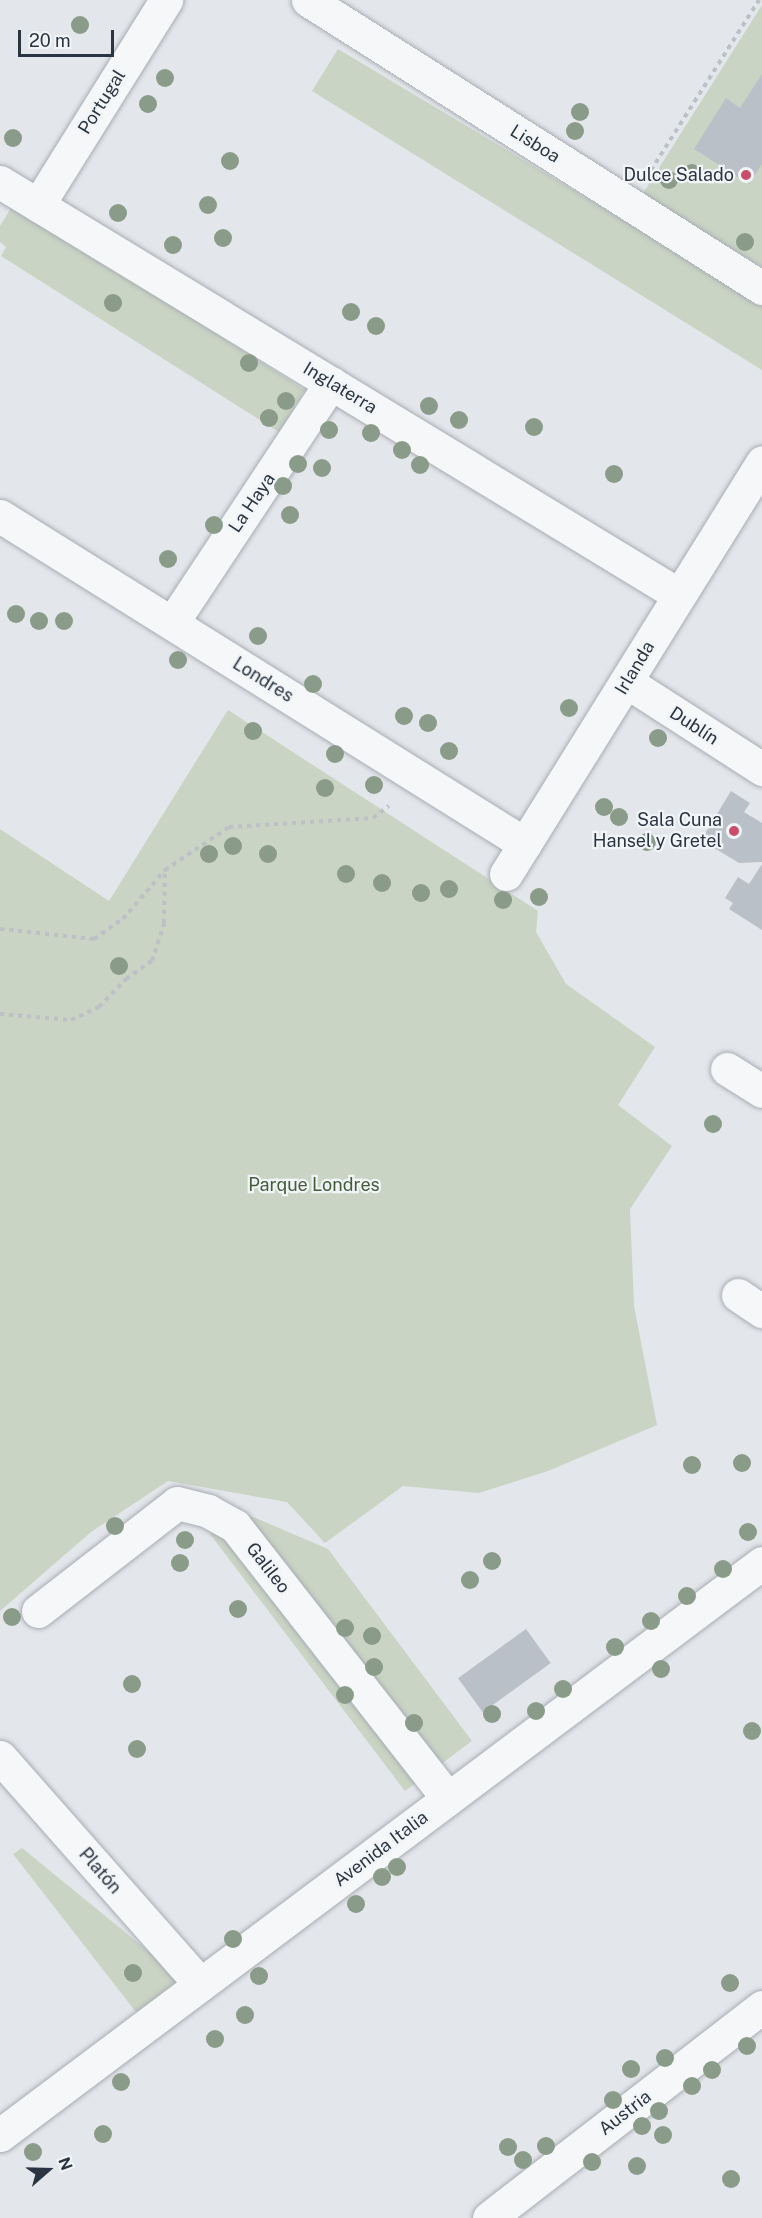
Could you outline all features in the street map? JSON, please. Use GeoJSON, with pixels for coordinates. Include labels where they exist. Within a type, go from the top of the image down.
{"type":"FeatureCollection","features":[{"type":"Feature","properties":{"kind":"street","name":"Portugal"},"geometry":{"type":"LineString","coordinates":[[38,205],[166,0]]}},
{"type":"Feature","properties":{"kind":"street","name":"Lisboa"},"geometry":{"type":"LineString","coordinates":[[308,0],[762,288]]}},
{"type":"Feature","properties":{"kind":"street","name":"Inglaterra"},"geometry":{"type":"LineString","coordinates":[[0,182],[679,595]]}},
{"type":"Feature","properties":{"kind":"street","name":"La Haya"},"geometry":{"type":"LineString","coordinates":[[172,623],[331,383]]}},
{"type":"Feature","properties":{"kind":"street","name":"Irlanda"},"geometry":{"type":"LineString","coordinates":[[506,874],[762,462]]}},
{"type":"Feature","properties":{"kind":"street","name":"Londres"},"geometry":{"type":"LineString","coordinates":[[0,516],[525,844]]}},
{"type":"Feature","properties":{"kind":"street","name":"Dublín"},"geometry":{"type":"LineString","coordinates":[[627,682],[762,769]]}},
{"type":"Feature","properties":{"kind":"street"},"geometry":{"type":"LineString","coordinates":[[727,1069],[762,1091]]}},
{"type":"Feature","properties":{"kind":"street","name":"Galileo"},"geometry":{"type":"LineString","coordinates":[[38,1611],[177,1503],[208,1511],[234,1526],[448,1799]]}},
{"type":"Feature","properties":{"kind":"street","name":"Avenida Italia"},"geometry":{"type":"LineString","coordinates":[[0,2135],[762,1563]]}},
{"type":"Feature","properties":{"kind":"street","name":"Platón"},"geometry":{"type":"LineString","coordinates":[[0,1757],[200,1984]]}},
{"type":"Feature","properties":{"kind":"street","name":"Austria"},"geometry":{"type":"LineString","coordinates":[[489,2218],[762,2007]]}},
{"type":"Feature","properties":{"kind":"path"},"geometry":{"type":"LineString","coordinates":[[630,204],[759,0]]}},
{"type":"Feature","properties":{"kind":"path"},"geometry":{"type":"LineString","coordinates":[[0,929],[94,939],[123,919],[165,870],[229,827],[373,818],[389,806]]}},
{"type":"Feature","properties":{"kind":"path"},"geometry":{"type":"LineString","coordinates":[[0,1014],[71,1020],[99,1007],[152,960],[164,923],[165,870]]}},
{"type":"Feature","properties":{"kind":"green space"},"geometry":{"type":"Polygon","coordinates":[[[762,5],[762,267],[642,195],[762,5]]]}},
{"type":"Feature","properties":{"kind":"green space"},"geometry":{"type":"Polygon","coordinates":[[[338,49],[762,303],[762,370],[312,91],[338,49]]]}},
{"type":"Feature","properties":{"kind":"green space"},"geometry":{"type":"Polygon","coordinates":[[[13,205],[305,390],[279,432],[1,256],[6,247],[0,242],[0,226],[13,205]]]}},
{"type":"Feature","properties":{"kind":"green space","name":"Parque Londres"},"geometry":{"type":"Polygon","coordinates":[[[228,710],[538,911],[536,932],[566,984],[655,1047],[618,1105],[672,1146],[630,1209],[634,1306],[657,1425],[548,1471],[479,1493],[403,1486],[325,1543],[287,1502],[168,1481],[91,1532],[0,1611],[0,829],[109,901],[228,710]]]}},
{"type":"Feature","properties":{"kind":"green space"},"geometry":{"type":"Polygon","coordinates":[[[237,1510],[328,1549],[472,1741],[405,1791],[210,1534],[237,1510]]]}},
{"type":"Feature","properties":{"kind":"green space"},"geometry":{"type":"Polygon","coordinates":[[[22,1848],[185,1981],[139,2016],[13,1854],[22,1848]]]}},
{"type":"Feature","properties":{"kind":"building"},"geometry":{"type":"Polygon","coordinates":[[[762,74],[762,164],[749,184],[694,149],[726,98],[740,108],[762,74]]]}},
{"type":"Feature","properties":{"kind":"building","name":"Sala Cuna Hansel y Gretel"},"geometry":{"type":"Polygon","coordinates":[[[731,791],[750,803],[744,812],[762,823],[762,862],[739,863],[701,840],[731,791]]]}},
{"type":"Feature","properties":{"kind":"building","name":"Sala Cuna Hansel y Gretel"},"geometry":{"type":"Polygon","coordinates":[[[762,864],[762,930],[729,909],[733,903],[725,898],[738,877],[749,884],[762,864]]]}},
{"type":"Feature","properties":{"kind":"building"},"geometry":{"type":"Polygon","coordinates":[[[526,1629],[551,1663],[483,1712],[458,1678],[526,1629]]]}},
{"type":"Feature","properties":{"kind":"place","name":"Dulce Salado"},"geometry":{"type":"Point","coordinates":[746,175]}},
{"type":"Feature","properties":{"kind":"place","name":"Sala Cuna Hansel y Gretel"},"geometry":{"type":"Point","coordinates":[734,831]}}]}
